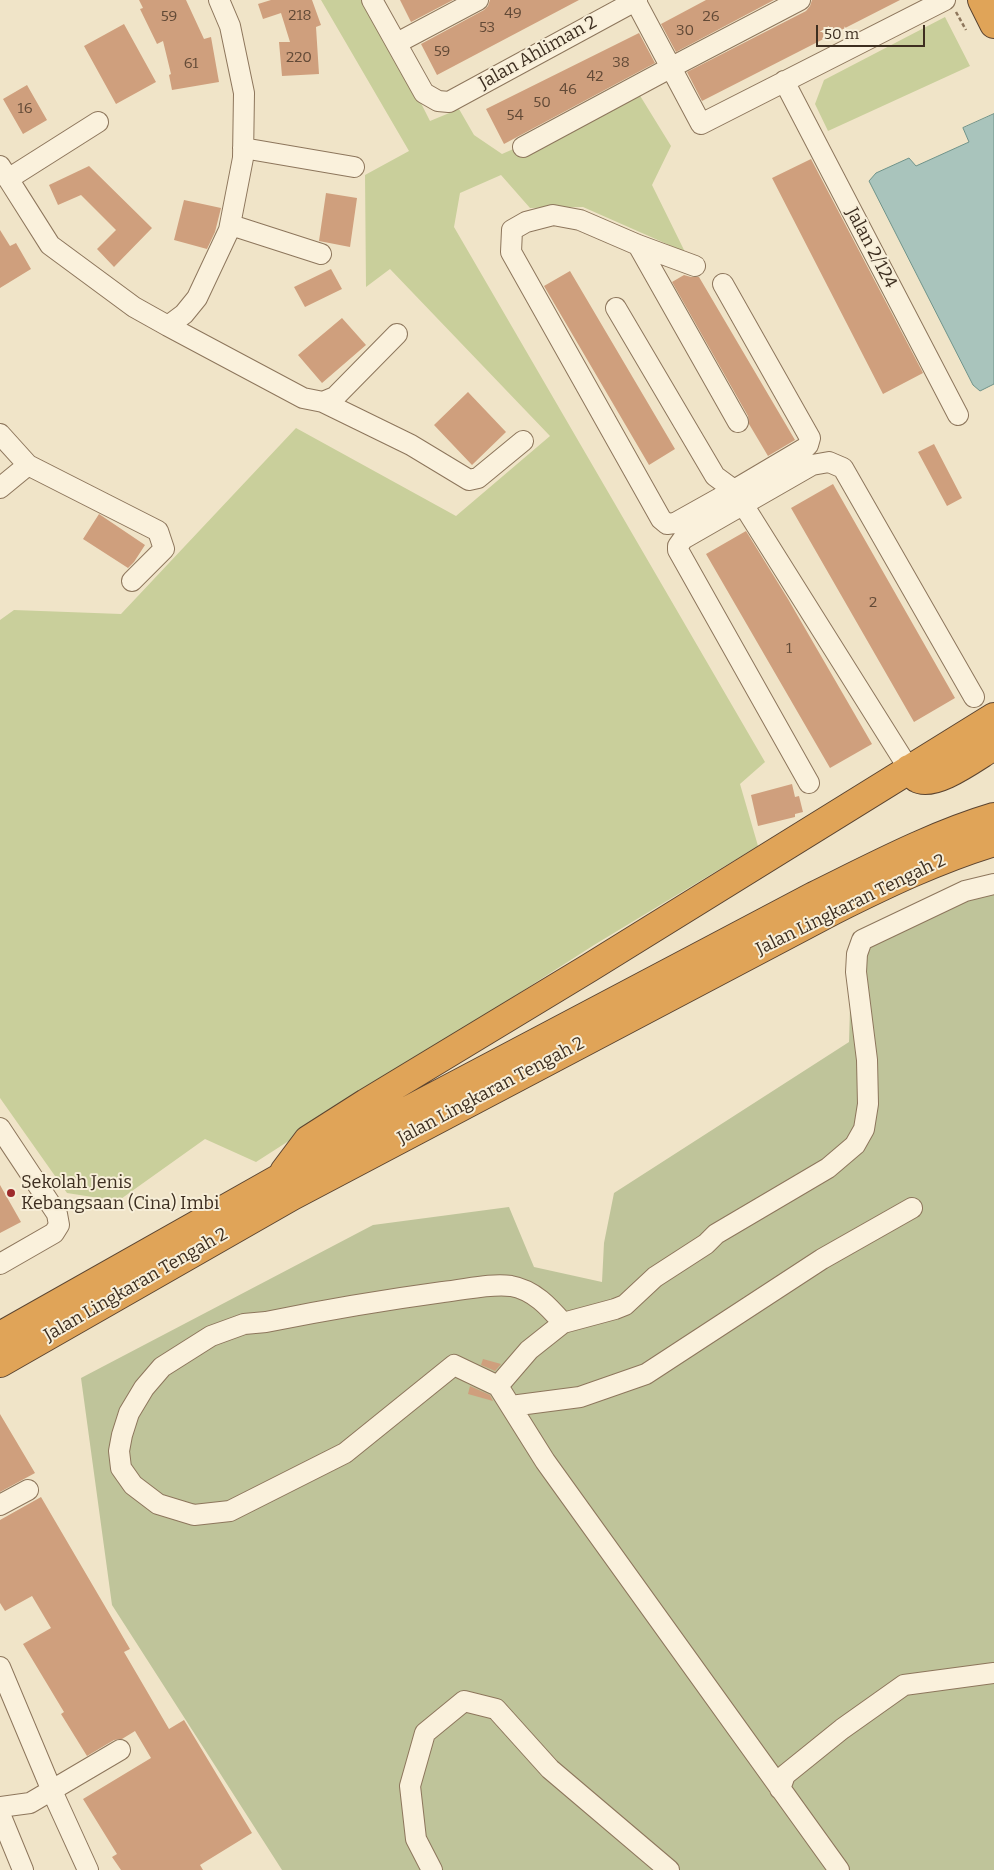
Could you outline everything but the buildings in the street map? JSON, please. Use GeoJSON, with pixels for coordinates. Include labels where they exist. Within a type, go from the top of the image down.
{"type":"FeatureCollection","features":[{"type":"Feature","properties":{"kind":"highway"},"geometry":{"type":"LineString","coordinates":[[982,0],[994,24]]}},
{"type":"Feature","properties":{"kind":"highway"},"geometry":{"type":"LineString","coordinates":[[278,1179],[308,1140],[994,717]]}},
{"type":"Feature","properties":{"kind":"highway"},"geometry":{"type":"LineString","coordinates":[[909,769],[916,778],[928,781],[940,778],[994,746]]}},
{"type":"Feature","properties":{"kind":"highway","name":"Jalan Lingkaran Tengah 2"},"geometry":{"type":"LineString","coordinates":[[0,1363],[292,1196],[834,910],[887,872],[971,824],[994,817]]}},
{"type":"Feature","properties":{"kind":"highway","name":"Jalan Lingkaran Tengah 2"},"geometry":{"type":"LineString","coordinates":[[0,1336],[278,1179],[814,896],[887,872],[994,842]]}},
{"type":"Feature","properties":{"kind":"street"},"geometry":{"type":"LineString","coordinates":[[168,326],[184,314],[197,298],[231,225],[244,158],[244,92],[230,26],[220,0]]}},
{"type":"Feature","properties":{"kind":"street"},"geometry":{"type":"LineString","coordinates":[[372,0],[397,43],[478,0]]}},
{"type":"Feature","properties":{"kind":"street"},"geometry":{"type":"LineString","coordinates":[[636,0],[700,124],[946,2]]}},
{"type":"Feature","properties":{"kind":"street","name":"Jalan Ahliman 2"},"geometry":{"type":"LineString","coordinates":[[397,43],[424,93],[438,101],[450,102],[636,0]]}},
{"type":"Feature","properties":{"kind":"street"},"geometry":{"type":"LineString","coordinates":[[523,147],[800,0]]}},
{"type":"Feature","properties":{"kind":"street","name":"Jalan 2/124"},"geometry":{"type":"LineString","coordinates":[[784,81],[958,415]]}},
{"type":"Feature","properties":{"kind":"street"},"geometry":{"type":"LineString","coordinates":[[98,122],[4,172],[50,245],[134,307],[304,398],[323,402],[411,445],[469,480],[478,478],[523,441]]}},
{"type":"Feature","properties":{"kind":"street"},"geometry":{"type":"LineString","coordinates":[[244,148],[354,167]]}},
{"type":"Feature","properties":{"kind":"street"},"geometry":{"type":"LineString","coordinates":[[695,266],[638,245],[580,220],[553,215],[526,222],[512,230],[511,252],[663,522],[671,524],[812,465],[829,462],[843,468],[974,697]]}},
{"type":"Feature","properties":{"kind":"street"},"geometry":{"type":"LineString","coordinates":[[231,225],[321,254]]}},
{"type":"Feature","properties":{"kind":"street"},"geometry":{"type":"LineString","coordinates":[[638,245],[738,422]]}},
{"type":"Feature","properties":{"kind":"street"},"geometry":{"type":"LineString","coordinates":[[723,284],[810,438],[808,446],[683,539],[678,546],[678,550],[809,783]]}},
{"type":"Feature","properties":{"kind":"street"},"geometry":{"type":"LineString","coordinates":[[616,308],[715,476],[739,497],[909,769]]}},
{"type":"Feature","properties":{"kind":"street"},"geometry":{"type":"LineString","coordinates":[[323,402],[335,396],[397,334]]}},
{"type":"Feature","properties":{"kind":"street"},"geometry":{"type":"LineString","coordinates":[[0,434],[28,465],[118,509],[158,531],[164,549],[132,581]]}},
{"type":"Feature","properties":{"kind":"street"},"geometry":{"type":"LineString","coordinates":[[0,488],[28,465]]}},
{"type":"Feature","properties":{"kind":"street"},"geometry":{"type":"LineString","coordinates":[[498,1386],[529,1350],[563,1323],[615,1309],[625,1304],[655,1277],[706,1244],[716,1234],[828,1168],[855,1145],[864,1130],[868,1104],[867,1060],[856,972],[857,954],[862,940],[966,891],[994,884]]}},
{"type":"Feature","properties":{"kind":"street"},"geometry":{"type":"LineString","coordinates":[[0,1128],[57,1214],[59,1225],[54,1233],[0,1264]]}},
{"type":"Feature","properties":{"kind":"street"},"geometry":{"type":"LineString","coordinates":[[511,1406],[580,1397],[646,1374],[822,1259],[912,1208]]}},
{"type":"Feature","properties":{"kind":"street"},"geometry":{"type":"LineString","coordinates":[[563,1323],[545,1303],[526,1290],[511,1286],[486,1287],[406,1297],[266,1322],[244,1324],[211,1336],[162,1366],[144,1388],[129,1413],[119,1451],[121,1468],[133,1485],[158,1504],[194,1515],[230,1511],[345,1453],[454,1365],[498,1386],[544,1461],[839,1870]]}},
{"type":"Feature","properties":{"kind":"street"},"geometry":{"type":"LineString","coordinates":[[0,1505],[28,1490]]}},
{"type":"Feature","properties":{"kind":"street"},"geometry":{"type":"LineString","coordinates":[[0,1667],[52,1791],[88,1870]]}},
{"type":"Feature","properties":{"kind":"street"},"geometry":{"type":"LineString","coordinates":[[780,1789],[784,1775],[842,1729],[904,1685],[994,1673]]}},
{"type":"Feature","properties":{"kind":"street"},"geometry":{"type":"LineString","coordinates":[[432,1870],[416,1839],[410,1786],[425,1733],[464,1701],[496,1709],[550,1769],[669,1870]]}},
{"type":"Feature","properties":{"kind":"street"},"geometry":{"type":"LineString","coordinates":[[0,1807],[30,1803],[120,1750]]}},
{"type":"Feature","properties":{"kind":"street"},"geometry":{"type":"LineString","coordinates":[[0,1814],[23,1870]]}},
{"type":"Feature","properties":{"kind":"path"},"geometry":{"type":"LineString","coordinates":[[946,2],[966,30]]}},
{"type":"Feature","properties":{"kind":"green space"},"geometry":{"type":"Polygon","coordinates":[[[321,0],[369,0],[430,121],[459,109],[474,135],[502,154],[639,94],[671,146],[652,185],[685,252],[583,207],[530,208],[501,175],[460,193],[454,227],[765,762],[740,784],[758,846],[594,945],[256,1162],[205,1139],[118,1201],[67,1193],[0,1098],[0,620],[14,610],[121,614],[296,428],[456,516],[550,436],[390,269],[366,287],[365,175],[409,151],[321,0]]]}},
{"type":"Feature","properties":{"kind":"green space"},"geometry":{"type":"Polygon","coordinates":[[[945,17],[970,66],[828,131],[815,104],[824,80],[945,17]]]}},
{"type":"Feature","properties":{"kind":"green space"},"geometry":{"type":"Polygon","coordinates":[[[994,875],[994,1870],[282,1870],[112,1605],[81,1378],[373,1225],[509,1207],[534,1267],[602,1282],[604,1243],[614,1193],[849,1042],[852,941],[994,875]]]}},
{"type":"Feature","properties":{"kind":"water"},"geometry":{"type":"Polygon","coordinates":[[[994,114],[994,384],[980,391],[973,385],[869,181],[876,173],[909,158],[916,166],[969,142],[963,128],[994,114]]]}},
{"type":"Feature","properties":{"kind":"place","name":"Sekolah Jenis Kebangsaan (Cina) Imbi"},"geometry":{"type":"Point","coordinates":[11,1193]}}]}
